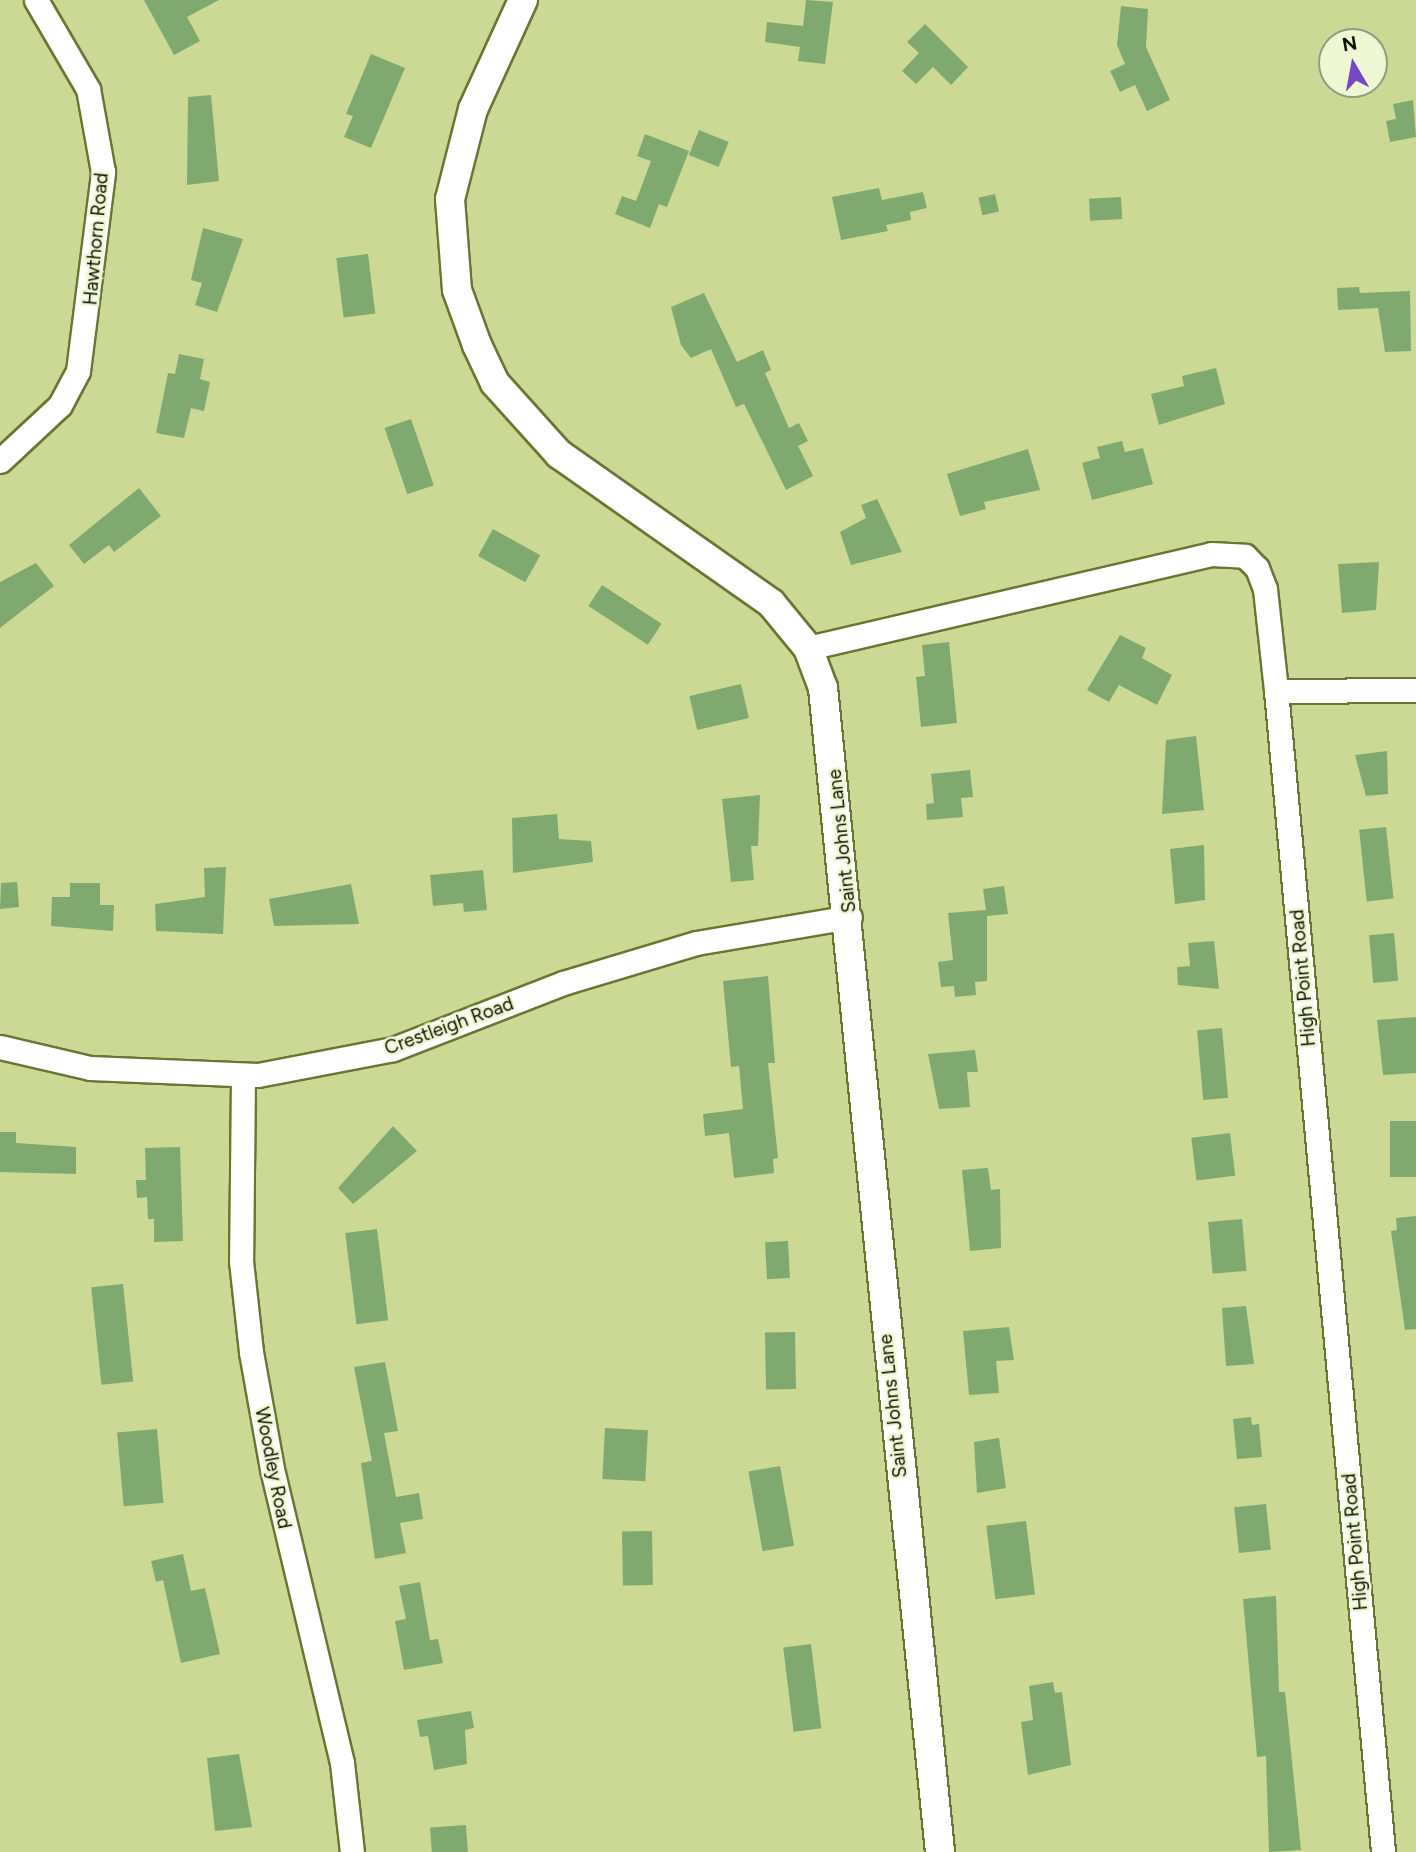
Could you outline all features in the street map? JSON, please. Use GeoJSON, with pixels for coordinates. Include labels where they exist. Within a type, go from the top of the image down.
{"type":"FeatureCollection","features":[{"type":"Feature","properties":{"kind":"street","name":"Hawthorn Road"},"geometry":{"type":"LineString","coordinates":[[0,461],[60,405],[78,371],[103,172],[88,89],[36,0]]}},
{"type":"Feature","properties":{"kind":"street","name":"Saint Johns Lane"},"geometry":{"type":"LineString","coordinates":[[523,0],[473,108],[450,199],[457,290],[477,345],[495,383],[559,454],[751,585],[808,648],[831,727],[850,917],[877,1260],[940,1852]]}},
{"type":"Feature","properties":{"kind":"street","name":"High Point Road"},"geometry":{"type":"LineString","coordinates":[[808,648],[1232,553],[1257,568],[1265,589],[1276,691],[1383,1852]]}},
{"type":"Feature","properties":{"kind":"street"},"geometry":{"type":"LineString","coordinates":[[1276,691],[1416,690]]}},
{"type":"Feature","properties":{"kind":"street","name":"Crestleigh Road"},"geometry":{"type":"LineString","coordinates":[[0,1047],[90,1068],[243,1077],[393,1049],[563,983],[696,943],[850,917]]}},
{"type":"Feature","properties":{"kind":"street","name":"Woodley Road"},"geometry":{"type":"LineString","coordinates":[[243,1077],[241,1261],[251,1352],[272,1469],[342,1763],[352,1852]]}},
{"type":"Feature","properties":{"kind":"building"},"geometry":{"type":"Polygon","coordinates":[[[144,0],[219,0],[187,17],[200,41],[174,55],[144,0]]]}},
{"type":"Feature","properties":{"kind":"building"},"geometry":{"type":"Polygon","coordinates":[[[806,0],[833,2],[825,64],[798,61],[800,47],[765,42],[767,22],[803,26],[806,0]]]}},
{"type":"Feature","properties":{"kind":"building"},"geometry":{"type":"Polygon","coordinates":[[[1121,6],[1148,9],[1146,47],[1170,100],[1147,111],[1135,85],[1120,92],[1110,71],[1125,64],[1117,45],[1121,6]]]}},
{"type":"Feature","properties":{"kind":"building"},"geometry":{"type":"Polygon","coordinates":[[[925,24],[968,67],[951,85],[933,67],[916,84],[902,71],[919,53],[907,42],[925,24]]]}},
{"type":"Feature","properties":{"kind":"building"},"geometry":{"type":"Polygon","coordinates":[[[371,54],[405,68],[371,148],[344,137],[353,116],[346,114],[371,54]]]}},
{"type":"Feature","properties":{"kind":"building"},"geometry":{"type":"Polygon","coordinates":[[[211,95],[219,181],[187,185],[188,97],[211,95]]]}},
{"type":"Feature","properties":{"kind":"building"},"geometry":{"type":"Polygon","coordinates":[[[1413,100],[1416,137],[1390,142],[1386,121],[1396,119],[1393,104],[1413,100]]]}},
{"type":"Feature","properties":{"kind":"building"},"geometry":{"type":"Polygon","coordinates":[[[699,130],[729,142],[719,167],[689,155],[699,130]]]}},
{"type":"Feature","properties":{"kind":"building"},"geometry":{"type":"Polygon","coordinates":[[[645,134],[689,151],[667,207],[659,204],[650,228],[615,214],[622,196],[636,201],[651,161],[637,156],[645,134]]]}},
{"type":"Feature","properties":{"kind":"building"},"geometry":{"type":"Polygon","coordinates":[[[879,188],[882,200],[923,192],[927,208],[910,212],[911,220],[886,225],[888,231],[841,240],[832,197],[879,188]]]}},
{"type":"Feature","properties":{"kind":"building"},"geometry":{"type":"Polygon","coordinates":[[[995,194],[999,212],[982,215],[978,198],[995,194]]]}},
{"type":"Feature","properties":{"kind":"building"},"geometry":{"type":"Polygon","coordinates":[[[1121,197],[1122,219],[1090,221],[1089,199],[1121,197]]]}},
{"type":"Feature","properties":{"kind":"building"},"geometry":{"type":"Polygon","coordinates":[[[203,228],[243,239],[217,312],[195,305],[202,283],[191,280],[203,228]]]}},
{"type":"Feature","properties":{"kind":"building"},"geometry":{"type":"Polygon","coordinates":[[[368,254],[375,314],[344,317],[336,258],[368,254]]]}},
{"type":"Feature","properties":{"kind":"building"},"geometry":{"type":"Polygon","coordinates":[[[1359,287],[1360,293],[1410,291],[1411,351],[1385,352],[1378,308],[1338,310],[1337,288],[1359,287]]]}},
{"type":"Feature","properties":{"kind":"building"},"geometry":{"type":"Polygon","coordinates":[[[704,293],[737,362],[763,350],[771,370],[765,373],[789,428],[799,423],[808,441],[798,446],[813,476],[786,490],[744,404],[736,407],[711,349],[691,358],[681,345],[671,307],[704,293]]]}},
{"type":"Feature","properties":{"kind":"building"},"geometry":{"type":"Polygon","coordinates":[[[179,354],[204,359],[200,379],[210,382],[204,411],[191,408],[184,438],[156,433],[168,373],[175,374],[179,354]]]}},
{"type":"Feature","properties":{"kind":"building"},"geometry":{"type":"Polygon","coordinates":[[[1216,368],[1225,404],[1159,425],[1151,394],[1184,386],[1182,376],[1216,368]]]}},
{"type":"Feature","properties":{"kind":"building"},"geometry":{"type":"Polygon","coordinates":[[[411,419],[434,485],[407,494],[385,428],[411,419]]]}},
{"type":"Feature","properties":{"kind":"building"},"geometry":{"type":"Polygon","coordinates":[[[1122,441],[1125,452],[1143,448],[1153,484],[1092,500],[1082,463],[1100,458],[1097,447],[1122,441]]]}},
{"type":"Feature","properties":{"kind":"building"},"geometry":{"type":"Polygon","coordinates":[[[1028,449],[1040,490],[984,502],[986,509],[960,516],[947,474],[1028,449]]]}},
{"type":"Feature","properties":{"kind":"building"},"geometry":{"type":"Polygon","coordinates":[[[139,488],[161,516],[114,552],[109,545],[84,564],[69,545],[139,488]]]}},
{"type":"Feature","properties":{"kind":"building"},"geometry":{"type":"Polygon","coordinates":[[[877,499],[902,552],[851,565],[840,532],[866,518],[861,505],[877,499]]]}},
{"type":"Feature","properties":{"kind":"building"},"geometry":{"type":"Polygon","coordinates":[[[493,529],[540,555],[525,582],[478,556],[493,529]]]}},
{"type":"Feature","properties":{"kind":"building"},"geometry":{"type":"Polygon","coordinates":[[[1379,562],[1376,610],[1342,613],[1338,564],[1379,562]]]}},
{"type":"Feature","properties":{"kind":"building"},"geometry":{"type":"Polygon","coordinates":[[[36,563],[54,586],[0,628],[0,582],[36,563]]]}},
{"type":"Feature","properties":{"kind":"building"},"geometry":{"type":"Polygon","coordinates":[[[602,585],[662,624],[648,645],[588,606],[602,585]]]}},
{"type":"Feature","properties":{"kind":"building"},"geometry":{"type":"Polygon","coordinates":[[[1120,635],[1146,648],[1142,658],[1172,675],[1157,705],[1119,685],[1109,702],[1087,690],[1120,635]]]}},
{"type":"Feature","properties":{"kind":"building"},"geometry":{"type":"Polygon","coordinates":[[[949,642],[957,723],[921,727],[916,677],[925,676],[922,645],[949,642]]]}},
{"type":"Feature","properties":{"kind":"building"},"geometry":{"type":"Polygon","coordinates":[[[741,684],[749,718],[697,730],[689,696],[741,684]]]}},
{"type":"Feature","properties":{"kind":"building"},"geometry":{"type":"Polygon","coordinates":[[[1196,736],[1204,810],[1162,814],[1166,740],[1196,736]]]}},
{"type":"Feature","properties":{"kind":"building"},"geometry":{"type":"Polygon","coordinates":[[[1387,751],[1388,794],[1366,796],[1355,755],[1387,751]]]}},
{"type":"Feature","properties":{"kind":"building"},"geometry":{"type":"Polygon","coordinates":[[[970,770],[973,797],[961,798],[963,817],[927,820],[926,804],[934,803],[931,774],[970,770]]]}},
{"type":"Feature","properties":{"kind":"building"},"geometry":{"type":"Polygon","coordinates":[[[760,795],[758,846],[751,846],[754,880],[731,882],[722,799],[760,795]]]}},
{"type":"Feature","properties":{"kind":"building"},"geometry":{"type":"Polygon","coordinates":[[[557,814],[559,839],[591,841],[593,862],[513,873],[512,818],[557,814]]]}},
{"type":"Feature","properties":{"kind":"building"},"geometry":{"type":"Polygon","coordinates":[[[1386,827],[1394,899],[1367,901],[1359,830],[1386,827]]]}},
{"type":"Feature","properties":{"kind":"building"},"geometry":{"type":"Polygon","coordinates":[[[1204,845],[1205,900],[1175,904],[1170,849],[1204,845]]]}},
{"type":"Feature","properties":{"kind":"building"},"geometry":{"type":"Polygon","coordinates":[[[226,867],[223,934],[156,931],[155,904],[205,897],[204,868],[226,867]]]}},
{"type":"Feature","properties":{"kind":"building"},"geometry":{"type":"Polygon","coordinates":[[[483,870],[487,910],[464,912],[463,903],[433,906],[430,875],[483,870]]]}},
{"type":"Feature","properties":{"kind":"building"},"geometry":{"type":"Polygon","coordinates":[[[17,882],[19,907],[0,909],[1,883],[17,882]]]}},
{"type":"Feature","properties":{"kind":"building"},"geometry":{"type":"Polygon","coordinates":[[[70,883],[100,883],[100,905],[114,905],[113,931],[51,926],[52,897],[70,897],[70,883]]]}},
{"type":"Feature","properties":{"kind":"building"},"geometry":{"type":"Polygon","coordinates":[[[351,884],[359,924],[274,926],[269,899],[351,884]]]}},
{"type":"Feature","properties":{"kind":"building"},"geometry":{"type":"Polygon","coordinates":[[[1004,886],[1008,914],[987,916],[987,981],[975,982],[976,995],[955,997],[954,986],[941,987],[938,962],[953,960],[948,913],[986,910],[983,889],[1004,886]]]}},
{"type":"Feature","properties":{"kind":"building"},"geometry":{"type":"Polygon","coordinates":[[[1394,933],[1398,981],[1373,983],[1369,935],[1394,933]]]}},
{"type":"Feature","properties":{"kind":"building"},"geometry":{"type":"Polygon","coordinates":[[[1214,941],[1219,989],[1178,985],[1177,967],[1190,966],[1188,943],[1214,941]]]}},
{"type":"Feature","properties":{"kind":"building"},"geometry":{"type":"Polygon","coordinates":[[[768,976],[775,1063],[768,1063],[778,1158],[773,1159],[774,1173],[734,1178],[729,1133],[705,1136],[703,1114],[743,1109],[739,1066],[731,1067],[723,981],[768,976]]]}},
{"type":"Feature","properties":{"kind":"building"},"geometry":{"type":"Polygon","coordinates":[[[1416,1017],[1416,1073],[1383,1075],[1377,1020],[1416,1017]]]}},
{"type":"Feature","properties":{"kind":"building"},"geometry":{"type":"Polygon","coordinates":[[[1222,1028],[1228,1098],[1203,1100],[1197,1030],[1222,1028]]]}},
{"type":"Feature","properties":{"kind":"building"},"geometry":{"type":"Polygon","coordinates":[[[975,1050],[978,1072],[967,1072],[970,1107],[939,1109],[928,1054],[975,1050]]]}},
{"type":"Feature","properties":{"kind":"building"},"geometry":{"type":"Polygon","coordinates":[[[1390,1121],[1416,1121],[1416,1177],[1390,1177],[1390,1121]]]}},
{"type":"Feature","properties":{"kind":"building"},"geometry":{"type":"Polygon","coordinates":[[[393,1126],[417,1151],[353,1204],[338,1188],[393,1126]]]}},
{"type":"Feature","properties":{"kind":"building"},"geometry":{"type":"Polygon","coordinates":[[[0,1132],[16,1132],[16,1143],[76,1147],[76,1174],[0,1172],[0,1132]]]}},
{"type":"Feature","properties":{"kind":"building"},"geometry":{"type":"Polygon","coordinates":[[[1230,1133],[1235,1176],[1197,1180],[1191,1138],[1230,1133]]]}},
{"type":"Feature","properties":{"kind":"building"},"geometry":{"type":"Polygon","coordinates":[[[180,1147],[183,1241],[154,1242],[154,1219],[148,1219],[147,1197],[137,1198],[136,1180],[146,1180],[145,1148],[180,1147]]]}},
{"type":"Feature","properties":{"kind":"building"},"geometry":{"type":"Polygon","coordinates":[[[988,1168],[991,1190],[1000,1189],[1001,1248],[970,1251],[962,1170],[988,1168]]]}},
{"type":"Feature","properties":{"kind":"building"},"geometry":{"type":"Polygon","coordinates":[[[1416,1216],[1416,1329],[1405,1330],[1391,1231],[1397,1230],[1396,1218],[1416,1216]]]}},
{"type":"Feature","properties":{"kind":"building"},"geometry":{"type":"Polygon","coordinates":[[[1242,1219],[1247,1271],[1213,1274],[1208,1222],[1242,1219]]]}},
{"type":"Feature","properties":{"kind":"building"},"geometry":{"type":"Polygon","coordinates":[[[377,1229],[388,1320],[356,1324],[345,1233],[377,1229]]]}},
{"type":"Feature","properties":{"kind":"building"},"geometry":{"type":"Polygon","coordinates":[[[788,1241],[790,1278],[767,1279],[765,1242],[788,1241]]]}},
{"type":"Feature","properties":{"kind":"building"},"geometry":{"type":"Polygon","coordinates":[[[123,1284],[133,1381],[101,1385],[91,1287],[123,1284]]]}},
{"type":"Feature","properties":{"kind":"building"},"geometry":{"type":"Polygon","coordinates":[[[1246,1306],[1254,1364],[1226,1366],[1222,1308],[1246,1306]]]}},
{"type":"Feature","properties":{"kind":"building"},"geometry":{"type":"Polygon","coordinates":[[[1009,1327],[1014,1360],[996,1361],[999,1393],[969,1395],[963,1331],[1009,1327]]]}},
{"type":"Feature","properties":{"kind":"building"},"geometry":{"type":"Polygon","coordinates":[[[795,1332],[796,1389],[766,1390],[765,1333],[795,1332]]]}},
{"type":"Feature","properties":{"kind":"building"},"geometry":{"type":"Polygon","coordinates":[[[385,1362],[398,1431],[384,1433],[396,1497],[419,1493],[423,1519],[400,1523],[406,1553],[375,1559],[361,1463],[372,1461],[354,1367],[385,1362]]]}},
{"type":"Feature","properties":{"kind":"building"},"geometry":{"type":"Polygon","coordinates":[[[1251,1417],[1252,1425],[1259,1424],[1262,1457],[1237,1459],[1233,1419],[1251,1417]]]}},
{"type":"Feature","properties":{"kind":"building"},"geometry":{"type":"Polygon","coordinates":[[[605,1428],[648,1430],[645,1481],[602,1479],[605,1428]]]}},
{"type":"Feature","properties":{"kind":"building"},"geometry":{"type":"Polygon","coordinates":[[[157,1429],[163,1503],[124,1506],[117,1432],[157,1429]]]}},
{"type":"Feature","properties":{"kind":"building"},"geometry":{"type":"Polygon","coordinates":[[[999,1438],[1006,1488],[977,1493],[974,1442],[999,1438]]]}},
{"type":"Feature","properties":{"kind":"building"},"geometry":{"type":"Polygon","coordinates":[[[780,1466],[794,1546],[763,1551],[748,1472],[780,1466]]]}},
{"type":"Feature","properties":{"kind":"building"},"geometry":{"type":"Polygon","coordinates":[[[1266,1504],[1271,1550],[1239,1553],[1234,1507],[1266,1504]]]}},
{"type":"Feature","properties":{"kind":"building"},"geometry":{"type":"Polygon","coordinates":[[[1026,1521],[1035,1594],[995,1599],[986,1526],[1026,1521]]]}},
{"type":"Feature","properties":{"kind":"building"},"geometry":{"type":"Polygon","coordinates":[[[652,1531],[653,1585],[623,1586],[622,1532],[652,1531]]]}},
{"type":"Feature","properties":{"kind":"building"},"geometry":{"type":"Polygon","coordinates":[[[183,1554],[191,1591],[205,1588],[220,1654],[181,1663],[163,1580],[156,1582],[151,1561],[183,1554]]]}},
{"type":"Feature","properties":{"kind":"building"},"geometry":{"type":"Polygon","coordinates":[[[420,1582],[430,1640],[438,1639],[443,1663],[404,1670],[395,1621],[406,1619],[399,1586],[420,1582]]]}},
{"type":"Feature","properties":{"kind":"building"},"geometry":{"type":"Polygon","coordinates":[[[1276,1596],[1279,1692],[1285,1692],[1301,1850],[1269,1852],[1266,1756],[1257,1757],[1243,1599],[1276,1596]]]}},
{"type":"Feature","properties":{"kind":"building"},"geometry":{"type":"Polygon","coordinates":[[[811,1644],[821,1728],[794,1732],[783,1647],[811,1644]]]}},
{"type":"Feature","properties":{"kind":"building"},"geometry":{"type":"Polygon","coordinates":[[[1053,1682],[1055,1693],[1062,1692],[1071,1765],[1028,1775],[1021,1722],[1033,1720],[1029,1686],[1053,1682]]]}},
{"type":"Feature","properties":{"kind":"building"},"geometry":{"type":"Polygon","coordinates":[[[471,1711],[474,1728],[465,1730],[467,1764],[434,1770],[428,1736],[420,1737],[417,1720],[471,1711]]]}},
{"type":"Feature","properties":{"kind":"building"},"geometry":{"type":"Polygon","coordinates":[[[239,1754],[252,1827],[215,1831],[207,1758],[239,1754]]]}},
{"type":"Feature","properties":{"kind":"building"},"geometry":{"type":"Polygon","coordinates":[[[466,1825],[468,1852],[432,1852],[430,1828],[466,1825]]]}}]}
